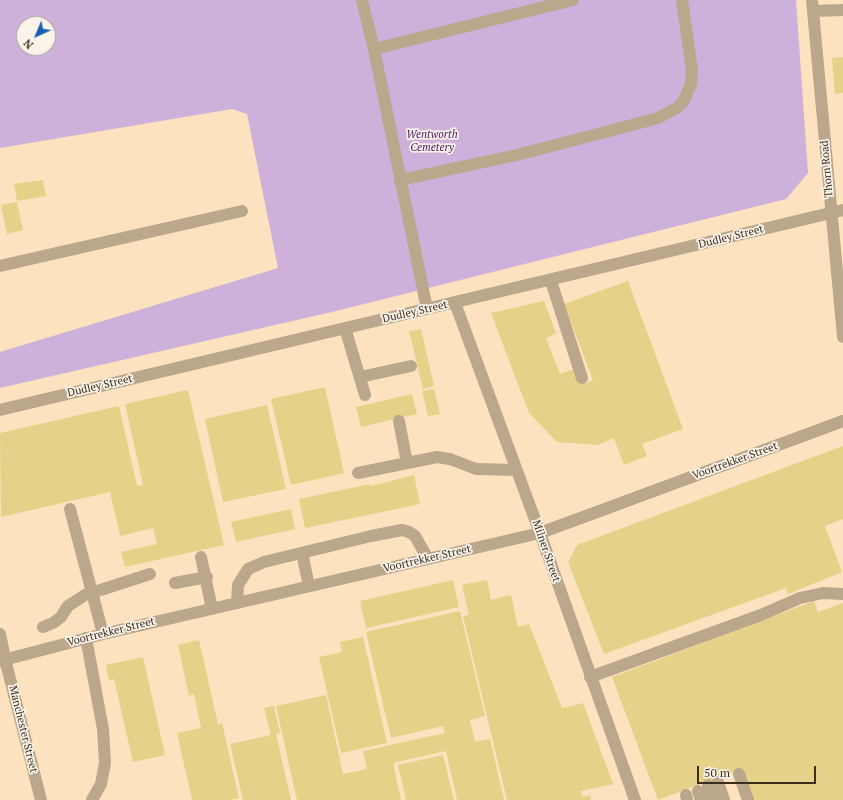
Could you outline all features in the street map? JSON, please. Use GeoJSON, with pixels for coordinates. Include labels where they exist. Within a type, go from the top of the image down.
{"type":"FeatureCollection","features":[{"type":"Feature","properties":{"kind":"street"},"geometry":{"type":"LineString","coordinates":[[362,0],[374,49],[427,309]]}},
{"type":"Feature","properties":{"kind":"street"},"geometry":{"type":"LineString","coordinates":[[374,49],[573,0]]}},
{"type":"Feature","properties":{"kind":"street"},"geometry":{"type":"LineString","coordinates":[[400,180],[517,155],[632,126],[658,118],[677,108],[683,102],[691,84],[692,70],[682,0]]}},
{"type":"Feature","properties":{"kind":"street"},"geometry":{"type":"LineString","coordinates":[[812,6],[843,10]]}},
{"type":"Feature","properties":{"kind":"street","name":"Thorn Road"},"geometry":{"type":"LineString","coordinates":[[812,6],[830,213],[843,338]]}},
{"type":"Feature","properties":{"kind":"street","name":"Dudley Street"},"geometry":{"type":"LineString","coordinates":[[0,410],[843,210]]}},
{"type":"Feature","properties":{"kind":"street"},"geometry":{"type":"LineString","coordinates":[[0,266],[242,211]]}},
{"type":"Feature","properties":{"kind":"street"},"geometry":{"type":"LineString","coordinates":[[551,280],[582,378]]}},
{"type":"Feature","properties":{"kind":"street","name":"Milner Street"},"geometry":{"type":"LineString","coordinates":[[455,302],[540,533],[635,800]]}},
{"type":"Feature","properties":{"kind":"street"},"geometry":{"type":"LineString","coordinates":[[345,328],[365,395]]}},
{"type":"Feature","properties":{"kind":"street"},"geometry":{"type":"LineString","coordinates":[[360,377],[411,366]]}},
{"type":"Feature","properties":{"kind":"street"},"geometry":{"type":"LineString","coordinates":[[399,421],[407,463]]}},
{"type":"Feature","properties":{"kind":"street","name":"Voortrekker Street"},"geometry":{"type":"LineString","coordinates":[[2,660],[86,638],[540,533],[843,421]]}},
{"type":"Feature","properties":{"kind":"street"},"geometry":{"type":"LineString","coordinates":[[358,473],[437,457],[450,459],[476,469],[516,470]]}},
{"type":"Feature","properties":{"kind":"street"},"geometry":{"type":"LineString","coordinates":[[70,510],[103,634]]}},
{"type":"Feature","properties":{"kind":"street"},"geometry":{"type":"LineString","coordinates":[[237,603],[238,585],[248,569],[264,562],[302,553],[402,530],[415,536],[428,559]]}},
{"type":"Feature","properties":{"kind":"street"},"geometry":{"type":"LineString","coordinates":[[302,553],[309,586]]}},
{"type":"Feature","properties":{"kind":"street"},"geometry":{"type":"LineString","coordinates":[[201,557],[212,609]]}},
{"type":"Feature","properties":{"kind":"street"},"geometry":{"type":"LineString","coordinates":[[43,627],[61,617],[68,606],[85,595],[92,594],[150,574]]}},
{"type":"Feature","properties":{"kind":"street"},"geometry":{"type":"LineString","coordinates":[[175,583],[206,577]]}},
{"type":"Feature","properties":{"kind":"street"},"geometry":{"type":"LineString","coordinates":[[590,677],[762,615],[800,598],[823,593],[843,594]]}},
{"type":"Feature","properties":{"kind":"street","name":"Manchester Street"},"geometry":{"type":"LineString","coordinates":[[0,634],[2,660],[41,800]]}},
{"type":"Feature","properties":{"kind":"street"},"geometry":{"type":"LineString","coordinates":[[86,638],[103,729],[105,763],[101,784],[92,800]]}},
{"type":"Feature","properties":{"kind":"street"},"geometry":{"type":"LineString","coordinates":[[739,774],[748,800]]}},
{"type":"Feature","properties":{"kind":"street"},"geometry":{"type":"LineString","coordinates":[[706,789],[713,800]]}},
{"type":"Feature","properties":{"kind":"street"},"geometry":{"type":"LineString","coordinates":[[706,789],[724,800]]}},
{"type":"Feature","properties":{"kind":"green space","name":"Wentworth Cemetery"},"geometry":{"type":"Polygon","coordinates":[[[0,0],[796,0],[808,173],[786,199],[336,311],[0,388],[0,352],[278,268],[247,114],[232,109],[0,148],[0,0]]]}},
{"type":"Feature","properties":{"kind":"building"},"geometry":{"type":"Polygon","coordinates":[[[843,57],[843,93],[835,94],[832,58],[843,57]]]}},
{"type":"Feature","properties":{"kind":"building"},"geometry":{"type":"Polygon","coordinates":[[[43,180],[46,196],[17,201],[14,184],[43,180]]]}},
{"type":"Feature","properties":{"kind":"building"},"geometry":{"type":"Polygon","coordinates":[[[17,202],[23,230],[7,234],[1,205],[17,202]]]}},
{"type":"Feature","properties":{"kind":"building"},"geometry":{"type":"Polygon","coordinates":[[[628,281],[683,429],[642,444],[647,456],[624,465],[614,438],[598,445],[557,442],[529,413],[491,313],[544,301],[556,333],[546,338],[560,374],[574,369],[580,385],[593,380],[564,304],[628,281]]]}},
{"type":"Feature","properties":{"kind":"building"},"geometry":{"type":"Polygon","coordinates":[[[421,329],[434,386],[423,389],[409,331],[421,329]]]}},
{"type":"Feature","properties":{"kind":"building"},"geometry":{"type":"Polygon","coordinates":[[[325,387],[344,473],[291,485],[271,399],[325,387]]]}},
{"type":"Feature","properties":{"kind":"building"},"geometry":{"type":"Polygon","coordinates":[[[434,389],[440,414],[428,416],[422,391],[434,389]]]}},
{"type":"Feature","properties":{"kind":"building"},"geometry":{"type":"Polygon","coordinates":[[[188,390],[224,545],[125,567],[121,552],[157,544],[153,528],[120,536],[110,492],[1,517],[0,433],[119,406],[137,486],[143,485],[125,404],[188,390]]]}},
{"type":"Feature","properties":{"kind":"building"},"geometry":{"type":"Polygon","coordinates":[[[412,394],[417,414],[361,427],[356,407],[412,394]]]}},
{"type":"Feature","properties":{"kind":"building"},"geometry":{"type":"Polygon","coordinates":[[[267,405],[286,489],[223,502],[205,419],[267,405]]]}},
{"type":"Feature","properties":{"kind":"building"},"geometry":{"type":"Polygon","coordinates":[[[843,446],[843,519],[825,526],[842,572],[788,594],[786,588],[604,654],[568,562],[577,545],[843,446]]]}},
{"type":"Feature","properties":{"kind":"building"},"geometry":{"type":"Polygon","coordinates":[[[414,475],[420,504],[305,528],[299,499],[370,484],[371,486],[414,475]]]}},
{"type":"Feature","properties":{"kind":"building"},"geometry":{"type":"Polygon","coordinates":[[[291,509],[295,529],[236,542],[231,522],[291,509]]]}},
{"type":"Feature","properties":{"kind":"building"},"geometry":{"type":"Polygon","coordinates":[[[453,580],[459,607],[366,628],[360,601],[453,580]]]}},
{"type":"Feature","properties":{"kind":"building"},"geometry":{"type":"Polygon","coordinates":[[[487,580],[491,600],[511,595],[518,627],[529,624],[562,708],[583,703],[613,784],[581,791],[582,797],[590,795],[591,800],[507,800],[463,616],[469,615],[462,585],[487,580]]]}},
{"type":"Feature","properties":{"kind":"building"},"geometry":{"type":"Polygon","coordinates":[[[814,601],[818,612],[843,603],[843,800],[752,800],[741,769],[658,800],[612,677],[814,601]]]}},
{"type":"Feature","properties":{"kind":"building"},"geometry":{"type":"Polygon","coordinates":[[[460,611],[485,716],[470,720],[475,742],[490,739],[504,800],[457,800],[446,751],[393,763],[401,800],[297,800],[276,706],[326,695],[343,774],[367,769],[363,751],[445,733],[443,726],[391,738],[366,632],[460,611]]]}},
{"type":"Feature","properties":{"kind":"building"},"geometry":{"type":"Polygon","coordinates":[[[363,637],[387,743],[341,753],[319,657],[342,652],[340,642],[363,637]]]}},
{"type":"Feature","properties":{"kind":"building"},"geometry":{"type":"Polygon","coordinates":[[[199,640],[218,724],[222,723],[239,798],[230,800],[192,800],[177,733],[201,728],[194,694],[189,696],[178,645],[199,640]]]}},
{"type":"Feature","properties":{"kind":"building"},"geometry":{"type":"Polygon","coordinates":[[[143,657],[165,755],[133,762],[114,679],[109,680],[106,665],[143,657]]]}},
{"type":"Feature","properties":{"kind":"building"},"geometry":{"type":"Polygon","coordinates":[[[274,706],[280,733],[276,734],[291,800],[243,800],[230,744],[271,735],[264,708],[274,706]]]}},
{"type":"Feature","properties":{"kind":"building"},"geometry":{"type":"Polygon","coordinates":[[[443,755],[454,800],[406,800],[398,765],[443,755]]]}}]}
